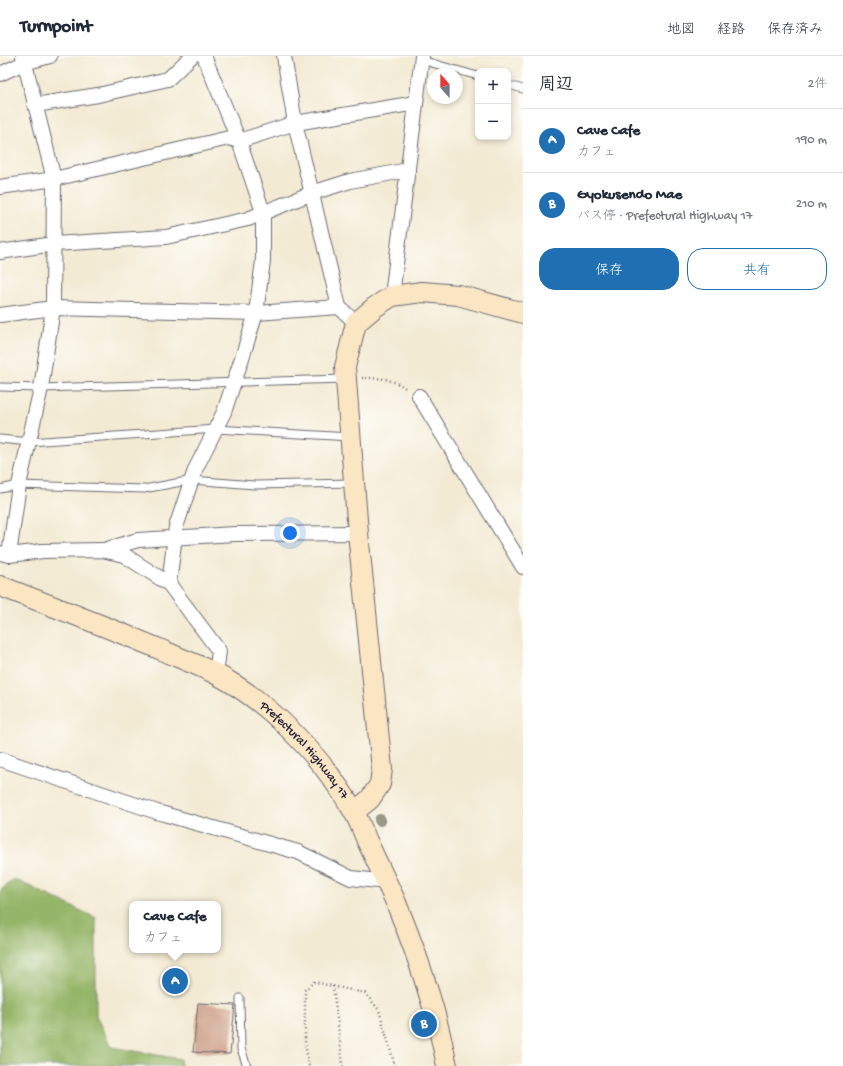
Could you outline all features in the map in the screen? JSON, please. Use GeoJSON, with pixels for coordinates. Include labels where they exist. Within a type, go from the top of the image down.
{"type":"FeatureCollection","features":[{"type":"Feature","properties":{"kind":"main road"},"geometry":{"type":"LineString","coordinates":[[354,812],[370,799],[380,784],[382,769],[358,533],[345,379],[345,367],[356,323],[375,307],[392,296],[422,292],[458,295],[523,313]]}},
{"type":"Feature","properties":{"kind":"main road","name":"Prefectural Highway 17"},"geometry":{"type":"LineString","coordinates":[[0,586],[109,627],[216,674],[246,693],[276,716],[304,744],[331,778],[354,812],[387,882],[410,937],[425,980],[438,1022],[447,1066]]}},
{"type":"Feature","properties":{"kind":"street"},"geometry":{"type":"LineString","coordinates":[[0,74],[23,60],[50,56]]}},
{"type":"Feature","properties":{"kind":"street"},"geometry":{"type":"LineString","coordinates":[[35,105],[98,95],[168,79],[192,56]]}},
{"type":"Feature","properties":{"kind":"street"},"geometry":{"type":"LineString","coordinates":[[169,584],[176,527],[195,470],[216,430],[235,381],[256,313],[263,261],[263,212],[240,141],[204,56]]}},
{"type":"Feature","properties":{"kind":"street"},"geometry":{"type":"LineString","coordinates":[[284,56],[295,123],[339,307],[356,323]]}},
{"type":"Feature","properties":{"kind":"street"},"geometry":{"type":"LineString","coordinates":[[392,296],[422,58]]}},
{"type":"Feature","properties":{"kind":"street"},"geometry":{"type":"LineString","coordinates":[[23,60],[54,179],[53,308],[41,388],[4,554],[43,551],[102,550],[124,555],[169,584],[220,651],[216,674]]}},
{"type":"Feature","properties":{"kind":"street"},"geometry":{"type":"LineString","coordinates":[[0,187],[54,179],[229,138],[240,141],[295,123],[416,103]]}},
{"type":"Feature","properties":{"kind":"street"},"geometry":{"type":"LineString","coordinates":[[0,252],[54,244],[166,237],[248,219],[312,193],[350,181],[408,170]]}},
{"type":"Feature","properties":{"kind":"street"},"geometry":{"type":"LineString","coordinates":[[0,315],[53,308],[256,313],[339,307]]}},
{"type":"Feature","properties":{"kind":"street"},"geometry":{"type":"LineString","coordinates":[[419,396],[523,567]]}},
{"type":"Feature","properties":{"kind":"street"},"geometry":{"type":"LineString","coordinates":[[102,550],[138,540],[234,534],[358,533]]}},
{"type":"Feature","properties":{"kind":"street"},"geometry":{"type":"LineString","coordinates":[[0,759],[157,812],[298,852],[351,878],[387,882]]}},
{"type":"Feature","properties":{"kind":"lane"},"geometry":{"type":"LineString","coordinates":[[422,58],[475,75]]}},
{"type":"Feature","properties":{"kind":"lane"},"geometry":{"type":"LineString","coordinates":[[511,86],[523,89]]}},
{"type":"Feature","properties":{"kind":"lane"},"geometry":{"type":"LineString","coordinates":[[0,387],[41,388],[235,381],[345,379]]}},
{"type":"Feature","properties":{"kind":"lane"},"geometry":{"type":"LineString","coordinates":[[0,439],[29,442],[216,430],[350,437]]}},
{"type":"Feature","properties":{"kind":"lane"},"geometry":{"type":"LineString","coordinates":[[0,489],[19,485],[144,490],[192,480],[254,485],[354,483]]}},
{"type":"Feature","properties":{"kind":"lane"},"geometry":{"type":"LineString","coordinates":[[240,998],[241,1049],[247,1066]]}},
{"type":"Feature","properties":{"kind":"path"},"geometry":{"type":"LineString","coordinates":[[345,379],[384,378],[396,382],[419,396]]}},
{"type":"Feature","properties":{"kind":"path"},"geometry":{"type":"LineString","coordinates":[[309,1066],[305,1043],[305,990],[314,982],[365,993],[379,1010],[395,1066]]}},
{"type":"Feature","properties":{"kind":"path"},"geometry":{"type":"LineString","coordinates":[[333,986],[343,1066]]}},
{"type":"Feature","properties":{"kind":"green space"},"geometry":{"type":"Polygon","coordinates":[[[14,879],[96,918],[96,1016],[111,1047],[180,1059],[181,1066],[0,1066],[0,891],[14,879]]]}},
{"type":"Feature","properties":{"kind":"building"},"geometry":{"type":"Polygon","coordinates":[[[198,1003],[235,1005],[230,1054],[193,1052],[198,1003]]]}},
{"type":"Feature","properties":{"kind":"place","name":"Cave Cafe"},"geometry":{"type":"Point","coordinates":[175,981]}},
{"type":"Feature","properties":{"kind":"place","name":"Gyokusendo Mae"},"geometry":{"type":"Point","coordinates":[424,1024]}}]}
